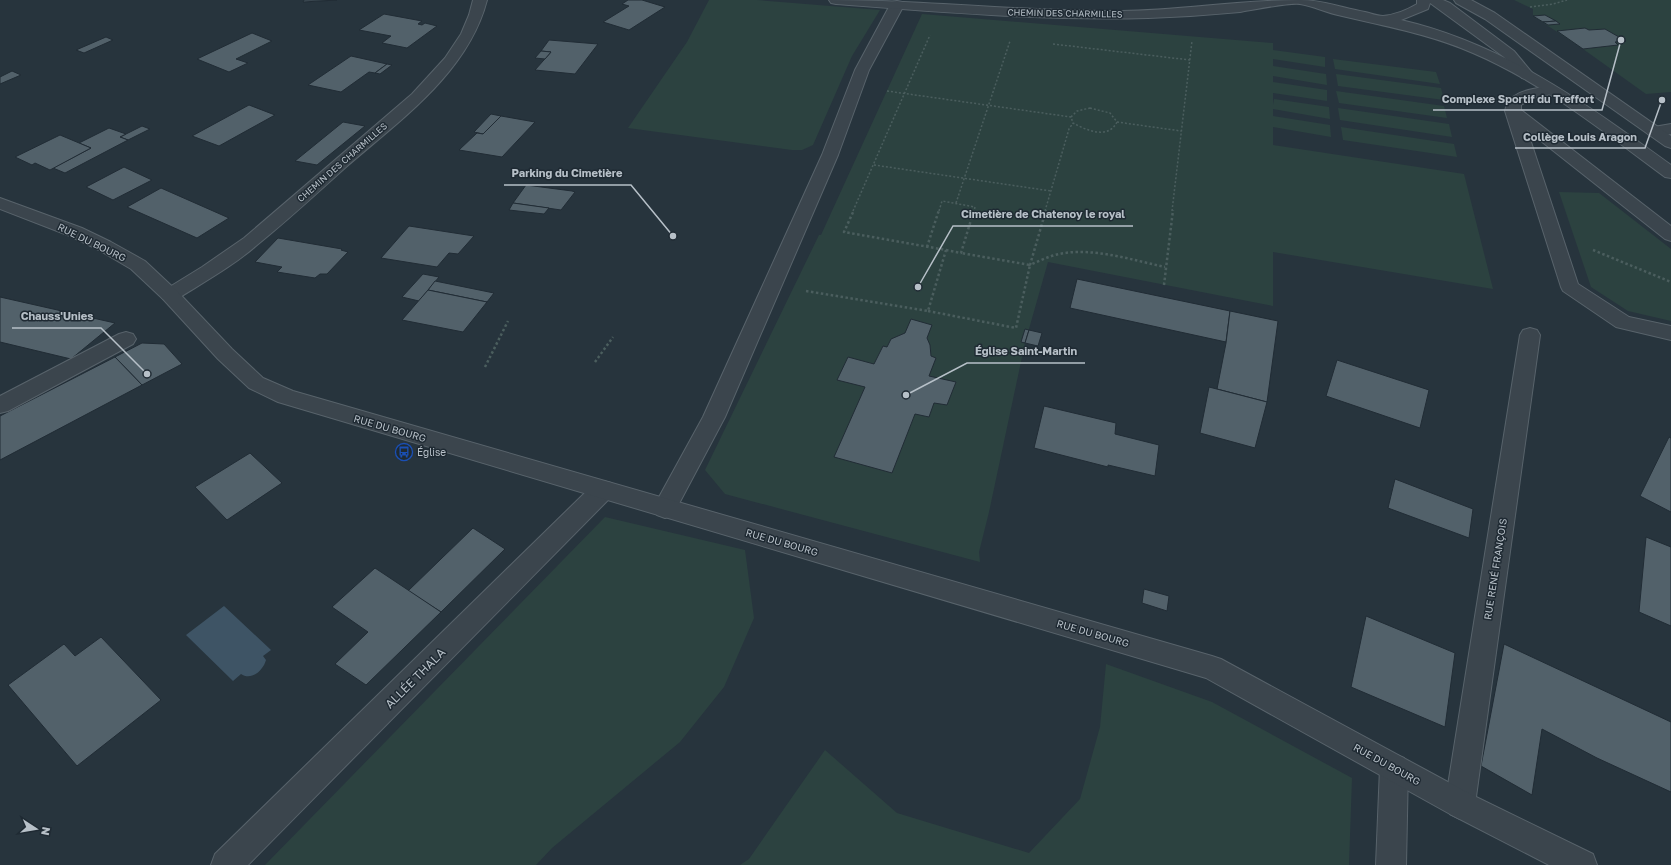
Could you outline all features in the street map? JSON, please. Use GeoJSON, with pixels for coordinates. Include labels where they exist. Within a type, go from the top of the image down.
{"type":"FeatureCollection","features":[{"type":"Feature","properties":{"kind":"street","name":"CHEMIN DES CHARMILLES"},"geometry":{"type":"LineString","coordinates":[[170,295],[209,271],[250,242],[417,96],[450,61],[468,34],[476,16],[480,0]]}},
{"type":"Feature","properties":{"kind":"street","name":"CHEMIN DES CHARMILLES"},"geometry":{"type":"LineString","coordinates":[[836,0],[985,11],[1049,14],[1189,12],[1229,9],[1294,0]]}},
{"type":"Feature","properties":{"kind":"street"},"geometry":{"type":"LineString","coordinates":[[1303,0],[1335,11],[1398,23],[1451,39],[1499,60],[1527,75],[1585,111],[1671,173]]}},
{"type":"Feature","properties":{"kind":"street"},"geometry":{"type":"LineString","coordinates":[[1380,19],[1398,17],[1413,12],[1424,6],[1424,0]]}},
{"type":"Feature","properties":{"kind":"street"},"geometry":{"type":"LineString","coordinates":[[1439,3],[1464,1],[1490,16],[1671,143]]}},
{"type":"Feature","properties":{"kind":"street"},"geometry":{"type":"LineString","coordinates":[[1439,3],[1509,54],[1527,75]]}},
{"type":"Feature","properties":{"kind":"street"},"geometry":{"type":"LineString","coordinates":[[665,508],[714,418],[830,155],[862,70],[897,5]]}},
{"type":"Feature","properties":{"kind":"street"},"geometry":{"type":"LineString","coordinates":[[1551,90],[1529,94],[1514,103],[1513,111],[1570,287],[1623,322],[1671,333]]}},
{"type":"Feature","properties":{"kind":"street"},"geometry":{"type":"LineString","coordinates":[[1513,111],[1671,235]]}},
{"type":"Feature","properties":{"kind":"street"},"geometry":{"type":"LineString","coordinates":[[1654,131],[1671,129]]}},
{"type":"Feature","properties":{"kind":"street","name":"RUE DU BOURG"},"geometry":{"type":"LineString","coordinates":[[0,203],[76,232],[105,246],[138,265],[170,295],[225,354],[256,383],[286,397],[1212,668],[1460,804],[1582,865]]}},
{"type":"Feature","properties":{"kind":"street","name":"RUE RENÉ FRANÇOIS"},"geometry":{"type":"LineString","coordinates":[[1460,804],[1530,335]]}},
{"type":"Feature","properties":{"kind":"street"},"geometry":{"type":"LineString","coordinates":[[0,405],[126,339]]}},
{"type":"Feature","properties":{"kind":"street","name":"ALLÉE THALA"},"geometry":{"type":"LineString","coordinates":[[226,865],[603,490]]}},
{"type":"Feature","properties":{"kind":"street"},"geometry":{"type":"LineString","coordinates":[[1391,865],[1394,768]]}},
{"type":"Feature","properties":{"kind":"path"},"geometry":{"type":"LineString","coordinates":[[1164,285],[1194,24],[1189,12]]}},
{"type":"Feature","properties":{"kind":"path"},"geometry":{"type":"LineString","coordinates":[[932,30],[844,232],[1030,264],[1059,254],[1075,253],[1094,254],[1165,267]]}},
{"type":"Feature","properties":{"kind":"path"},"geometry":{"type":"LineString","coordinates":[[956,203],[1010,39]]}},
{"type":"Feature","properties":{"kind":"path"},"geometry":{"type":"LineString","coordinates":[[1049,44],[1190,60]]}},
{"type":"Feature","properties":{"kind":"path"},"geometry":{"type":"LineString","coordinates":[[857,86],[1071,117]]}},
{"type":"Feature","properties":{"kind":"path"},"geometry":{"type":"LineString","coordinates":[[1071,117],[1081,109],[1097,109],[1112,114],[1117,122],[1181,131]]}},
{"type":"Feature","properties":{"kind":"path"},"geometry":{"type":"LineString","coordinates":[[1071,117],[1073,123],[1094,132],[1114,128],[1117,122]]}},
{"type":"Feature","properties":{"kind":"path"},"geometry":{"type":"LineString","coordinates":[[773,285],[928,311],[1016,328],[1030,264],[1069,130],[1073,123]]}},
{"type":"Feature","properties":{"kind":"path"},"geometry":{"type":"LineString","coordinates":[[874,165],[1051,191]]}},
{"type":"Feature","properties":{"kind":"path"},"geometry":{"type":"LineString","coordinates":[[927,247],[942,201],[975,206],[961,252]]}},
{"type":"Feature","properties":{"kind":"path"},"geometry":{"type":"LineString","coordinates":[[1555,242],[1603,253],[1671,282]]}},
{"type":"Feature","properties":{"kind":"path"},"geometry":{"type":"LineString","coordinates":[[928,311],[946,250]]}},
{"type":"Feature","properties":{"kind":"path"},"geometry":{"type":"LineString","coordinates":[[485,366],[508,321]]}},
{"type":"Feature","properties":{"kind":"path"},"geometry":{"type":"LineString","coordinates":[[595,362],[613,337]]}},
{"type":"Feature","properties":{"kind":"green space"},"geometry":{"type":"Polygon","coordinates":[[[709,0],[757,0],[880,10],[852,56],[813,145],[802,150],[792,150],[628,128],[687,42],[709,0]]]}},
{"type":"Feature","properties":{"kind":"green space"},"geometry":{"type":"Polygon","coordinates":[[[1514,0],[1671,0],[1671,92],[1646,94],[1583,49],[1533,16],[1533,9],[1514,0]]]}},
{"type":"Feature","properties":{"kind":"green space"},"geometry":{"type":"Polygon","coordinates":[[[922,14],[1273,43],[1273,50],[1325,57],[1325,67],[1273,59],[1273,66],[1326,74],[1327,85],[1273,76],[1273,82],[1327,90],[1327,101],[1273,93],[1273,105],[1274,99],[1329,107],[1330,119],[1273,109],[1273,116],[1330,125],[1331,137],[1273,127],[1273,145],[1464,174],[1493,289],[1273,252],[1273,306],[1048,262],[1025,343],[979,552],[980,562],[725,494],[705,470],[819,235],[821,235],[922,14]]]}},
{"type":"Feature","properties":{"kind":"green space"},"geometry":{"type":"Polygon","coordinates":[[[1333,59],[1436,72],[1440,84],[1335,69],[1333,59]]]}},
{"type":"Feature","properties":{"kind":"green space"},"geometry":{"type":"Polygon","coordinates":[[[1336,74],[1441,88],[1444,100],[1338,86],[1336,74]]]}},
{"type":"Feature","properties":{"kind":"green space"},"geometry":{"type":"Polygon","coordinates":[[[1336,91],[1444,106],[1447,118],[1339,103],[1336,91]]]}},
{"type":"Feature","properties":{"kind":"green space"},"geometry":{"type":"Polygon","coordinates":[[[1338,108],[1449,124],[1452,137],[1340,120],[1338,108]]]}},
{"type":"Feature","properties":{"kind":"green space"},"geometry":{"type":"Polygon","coordinates":[[[1341,127],[1454,144],[1457,157],[1343,140],[1341,127]]]}},
{"type":"Feature","properties":{"kind":"green space"},"geometry":{"type":"Polygon","coordinates":[[[1559,192],[1599,193],[1671,249],[1671,321],[1628,311],[1591,287],[1559,192]]]}},
{"type":"Feature","properties":{"kind":"green space"},"geometry":{"type":"Polygon","coordinates":[[[605,517],[745,550],[754,618],[724,687],[680,742],[552,848],[536,865],[265,865],[605,517]]]}},
{"type":"Feature","properties":{"kind":"green space"},"geometry":{"type":"Polygon","coordinates":[[[1106,664],[1212,702],[1352,778],[1349,865],[740,865],[749,859],[825,750],[897,813],[1029,853],[1080,799],[1100,727],[1106,664]]]}},
{"type":"Feature","properties":{"kind":"water"},"geometry":{"type":"Polygon","coordinates":[[[224,606],[271,650],[263,656],[266,660],[262,668],[253,676],[245,676],[241,674],[233,681],[186,635],[224,606]]]}},
{"type":"Feature","properties":{"kind":"building"},"geometry":{"type":"Polygon","coordinates":[[[304,0],[337,0],[303,2],[304,0]]]}},
{"type":"Feature","properties":{"kind":"building"},"geometry":{"type":"Polygon","coordinates":[[[628,0],[642,0],[665,7],[629,30],[603,22],[629,6],[622,4],[628,0]]]}},
{"type":"Feature","properties":{"kind":"building"},"geometry":{"type":"Polygon","coordinates":[[[384,14],[422,21],[418,24],[422,25],[425,23],[437,26],[407,48],[382,43],[391,36],[359,30],[384,14]]]}},
{"type":"Feature","properties":{"kind":"building"},"geometry":{"type":"Polygon","coordinates":[[[1545,15],[1556,21],[1543,22],[1533,16],[1545,15]]]}},
{"type":"Feature","properties":{"kind":"building"},"geometry":{"type":"Polygon","coordinates":[[[1556,21],[1560,24],[1548,25],[1543,22],[1556,21]]]}},
{"type":"Feature","properties":{"kind":"building"},"geometry":{"type":"Polygon","coordinates":[[[1585,28],[1589,30],[1605,29],[1626,41],[1615,42],[1618,45],[1583,49],[1557,31],[1585,28]]]}},
{"type":"Feature","properties":{"kind":"building"},"geometry":{"type":"Polygon","coordinates":[[[252,33],[272,41],[236,59],[248,63],[229,72],[197,59],[252,33]]]}},
{"type":"Feature","properties":{"kind":"building"},"geometry":{"type":"Polygon","coordinates":[[[106,37],[113,40],[84,53],[76,50],[106,37]]]}},
{"type":"Feature","properties":{"kind":"building"},"geometry":{"type":"Polygon","coordinates":[[[549,40],[598,44],[575,74],[535,70],[551,52],[541,51],[549,40]]]}},
{"type":"Feature","properties":{"kind":"building"},"geometry":{"type":"Polygon","coordinates":[[[541,51],[551,52],[545,59],[535,58],[541,51]]]}},
{"type":"Feature","properties":{"kind":"building"},"geometry":{"type":"Polygon","coordinates":[[[351,56],[387,64],[375,73],[369,72],[341,92],[308,85],[351,56]]]}},
{"type":"Feature","properties":{"kind":"building"},"geometry":{"type":"Polygon","coordinates":[[[387,64],[392,65],[380,74],[375,73],[387,64]]]}},
{"type":"Feature","properties":{"kind":"building"},"geometry":{"type":"Polygon","coordinates":[[[12,71],[21,75],[0,84],[0,77],[12,71]]]}},
{"type":"Feature","properties":{"kind":"building"},"geometry":{"type":"Polygon","coordinates":[[[249,105],[275,115],[219,146],[192,136],[249,105]]]}},
{"type":"Feature","properties":{"kind":"building"},"geometry":{"type":"Polygon","coordinates":[[[491,114],[501,116],[483,134],[474,132],[491,114]]]}},
{"type":"Feature","properties":{"kind":"building"},"geometry":{"type":"Polygon","coordinates":[[[501,116],[535,122],[502,157],[459,150],[477,133],[483,134],[501,116]]]}},
{"type":"Feature","properties":{"kind":"building"},"geometry":{"type":"Polygon","coordinates":[[[343,122],[365,126],[317,165],[295,161],[343,122]]]}},
{"type":"Feature","properties":{"kind":"building"},"geometry":{"type":"Polygon","coordinates":[[[142,126],[150,129],[128,140],[120,137],[142,126]]]}},
{"type":"Feature","properties":{"kind":"building"},"geometry":{"type":"Polygon","coordinates":[[[109,128],[126,134],[120,137],[128,140],[65,173],[53,168],[91,148],[79,143],[109,128]]]}},
{"type":"Feature","properties":{"kind":"building"},"geometry":{"type":"Polygon","coordinates":[[[60,135],[91,148],[50,170],[35,163],[32,165],[15,157],[60,135]]]}},
{"type":"Feature","properties":{"kind":"building"},"geometry":{"type":"Polygon","coordinates":[[[124,167],[152,180],[113,200],[86,187],[124,167]]]}},
{"type":"Feature","properties":{"kind":"building"},"geometry":{"type":"Polygon","coordinates":[[[526,185],[575,192],[561,210],[513,203],[526,185]]]}},
{"type":"Feature","properties":{"kind":"building"},"geometry":{"type":"Polygon","coordinates":[[[161,188],[229,218],[197,238],[127,207],[161,188]]]}},
{"type":"Feature","properties":{"kind":"building"},"geometry":{"type":"Polygon","coordinates":[[[513,203],[549,208],[544,214],[509,210],[513,203]]]}},
{"type":"Feature","properties":{"kind":"building"},"geometry":{"type":"Polygon","coordinates":[[[409,226],[474,236],[458,254],[449,253],[437,267],[381,258],[409,226]]]}},
{"type":"Feature","properties":{"kind":"building"},"geometry":{"type":"Polygon","coordinates":[[[278,238],[342,249],[341,250],[348,252],[327,274],[320,274],[315,278],[277,272],[282,267],[255,262],[278,238]]]}},
{"type":"Feature","properties":{"kind":"building"},"geometry":{"type":"Polygon","coordinates":[[[423,274],[439,277],[419,301],[402,297],[423,274]]]}},
{"type":"Feature","properties":{"kind":"building"},"geometry":{"type":"Polygon","coordinates":[[[1077,279],[1230,311],[1226,342],[1070,308],[1077,279]]]}},
{"type":"Feature","properties":{"kind":"building"},"geometry":{"type":"Polygon","coordinates":[[[435,281],[494,293],[487,302],[428,290],[435,281]]]}},
{"type":"Feature","properties":{"kind":"building"},"geometry":{"type":"Polygon","coordinates":[[[428,290],[487,302],[463,332],[402,320],[428,290]]]}},
{"type":"Feature","properties":{"kind":"building"},"geometry":{"type":"Polygon","coordinates":[[[0,297],[115,323],[71,359],[0,342],[0,297]]]}},
{"type":"Feature","properties":{"kind":"building"},"geometry":{"type":"Polygon","coordinates":[[[1230,311],[1278,321],[1267,402],[1217,389],[1226,343],[1230,311]]]}},
{"type":"Feature","properties":{"kind":"building"},"geometry":{"type":"Polygon","coordinates":[[[911,319],[932,325],[927,338],[930,345],[931,356],[936,358],[929,376],[956,382],[947,405],[934,403],[929,417],[915,414],[892,473],[834,457],[865,387],[837,380],[848,357],[874,364],[883,346],[887,347],[891,339],[905,333],[911,319]]]}},
{"type":"Feature","properties":{"kind":"building"},"geometry":{"type":"Polygon","coordinates":[[[1025,329],[1029,330],[1025,343],[1021,342],[1025,329]]]}},
{"type":"Feature","properties":{"kind":"building"},"geometry":{"type":"Polygon","coordinates":[[[1029,330],[1042,333],[1038,346],[1025,343],[1029,330]]]}},
{"type":"Feature","properties":{"kind":"building"},"geometry":{"type":"Polygon","coordinates":[[[142,343],[164,344],[182,364],[142,385],[115,357],[142,343]]]}},
{"type":"Feature","properties":{"kind":"building"},"geometry":{"type":"Polygon","coordinates":[[[115,357],[142,385],[0,460],[0,416],[115,357]]]}},
{"type":"Feature","properties":{"kind":"building"},"geometry":{"type":"Polygon","coordinates":[[[1337,360],[1429,390],[1420,428],[1326,396],[1337,360]]]}},
{"type":"Feature","properties":{"kind":"building"},"geometry":{"type":"Polygon","coordinates":[[[1209,387],[1267,402],[1255,448],[1200,433],[1209,387]]]}},
{"type":"Feature","properties":{"kind":"building"},"geometry":{"type":"Polygon","coordinates":[[[1044,406],[1116,423],[1115,434],[1159,445],[1155,476],[1108,465],[1108,467],[1034,448],[1044,406]]]}},
{"type":"Feature","properties":{"kind":"building"},"geometry":{"type":"Polygon","coordinates":[[[1669,437],[1671,438],[1671,512],[1640,496],[1669,437]]]}},
{"type":"Feature","properties":{"kind":"building"},"geometry":{"type":"Polygon","coordinates":[[[250,453],[282,483],[227,520],[195,487],[250,453]]]}},
{"type":"Feature","properties":{"kind":"building"},"geometry":{"type":"Polygon","coordinates":[[[1395,479],[1473,509],[1469,538],[1388,508],[1395,479]]]}},
{"type":"Feature","properties":{"kind":"building"},"geometry":{"type":"Polygon","coordinates":[[[473,528],[505,549],[441,612],[408,591],[473,528]]]}},
{"type":"Feature","properties":{"kind":"building"},"geometry":{"type":"Polygon","coordinates":[[[1646,537],[1671,547],[1671,626],[1639,612],[1646,537]]]}},
{"type":"Feature","properties":{"kind":"building"},"geometry":{"type":"Polygon","coordinates":[[[375,568],[441,612],[366,685],[335,664],[368,632],[332,607],[375,568]]]}},
{"type":"Feature","properties":{"kind":"building"},"geometry":{"type":"Polygon","coordinates":[[[1144,589],[1169,596],[1167,611],[1142,603],[1144,589]]]}},
{"type":"Feature","properties":{"kind":"building"},"geometry":{"type":"Polygon","coordinates":[[[1366,616],[1455,653],[1445,727],[1351,687],[1366,616]]]}},
{"type":"Feature","properties":{"kind":"building"},"geometry":{"type":"Polygon","coordinates":[[[101,637],[161,700],[77,766],[8,685],[64,644],[75,656],[101,637]]]}},
{"type":"Feature","properties":{"kind":"building"},"geometry":{"type":"Polygon","coordinates":[[[1504,644],[1671,722],[1671,792],[1597,758],[1542,729],[1532,795],[1481,766],[1504,644]]]}},
{"type":"Feature","properties":{"kind":"place","name":"Complexe Sportif du Treffort"},"geometry":{"type":"Point","coordinates":[1621,40]}},
{"type":"Feature","properties":{"kind":"place","name":"Collège Louis Aragon"},"geometry":{"type":"Point","coordinates":[1662,100]}},
{"type":"Feature","properties":{"kind":"place","name":"Parking du Cimetière"},"geometry":{"type":"Point","coordinates":[673,236]}},
{"type":"Feature","properties":{"kind":"place","name":"Cimetière de Chatenoy le royal"},"geometry":{"type":"Point","coordinates":[918,287]}},
{"type":"Feature","properties":{"kind":"place","name":"Chauss'Unies"},"geometry":{"type":"Point","coordinates":[147,374]}},
{"type":"Feature","properties":{"kind":"place","name":"Église Saint-Martin"},"geometry":{"type":"Point","coordinates":[906,395]}},
{"type":"Feature","properties":{"kind":"place","name":"Église"},"geometry":{"type":"Point","coordinates":[404,452]}}]}
